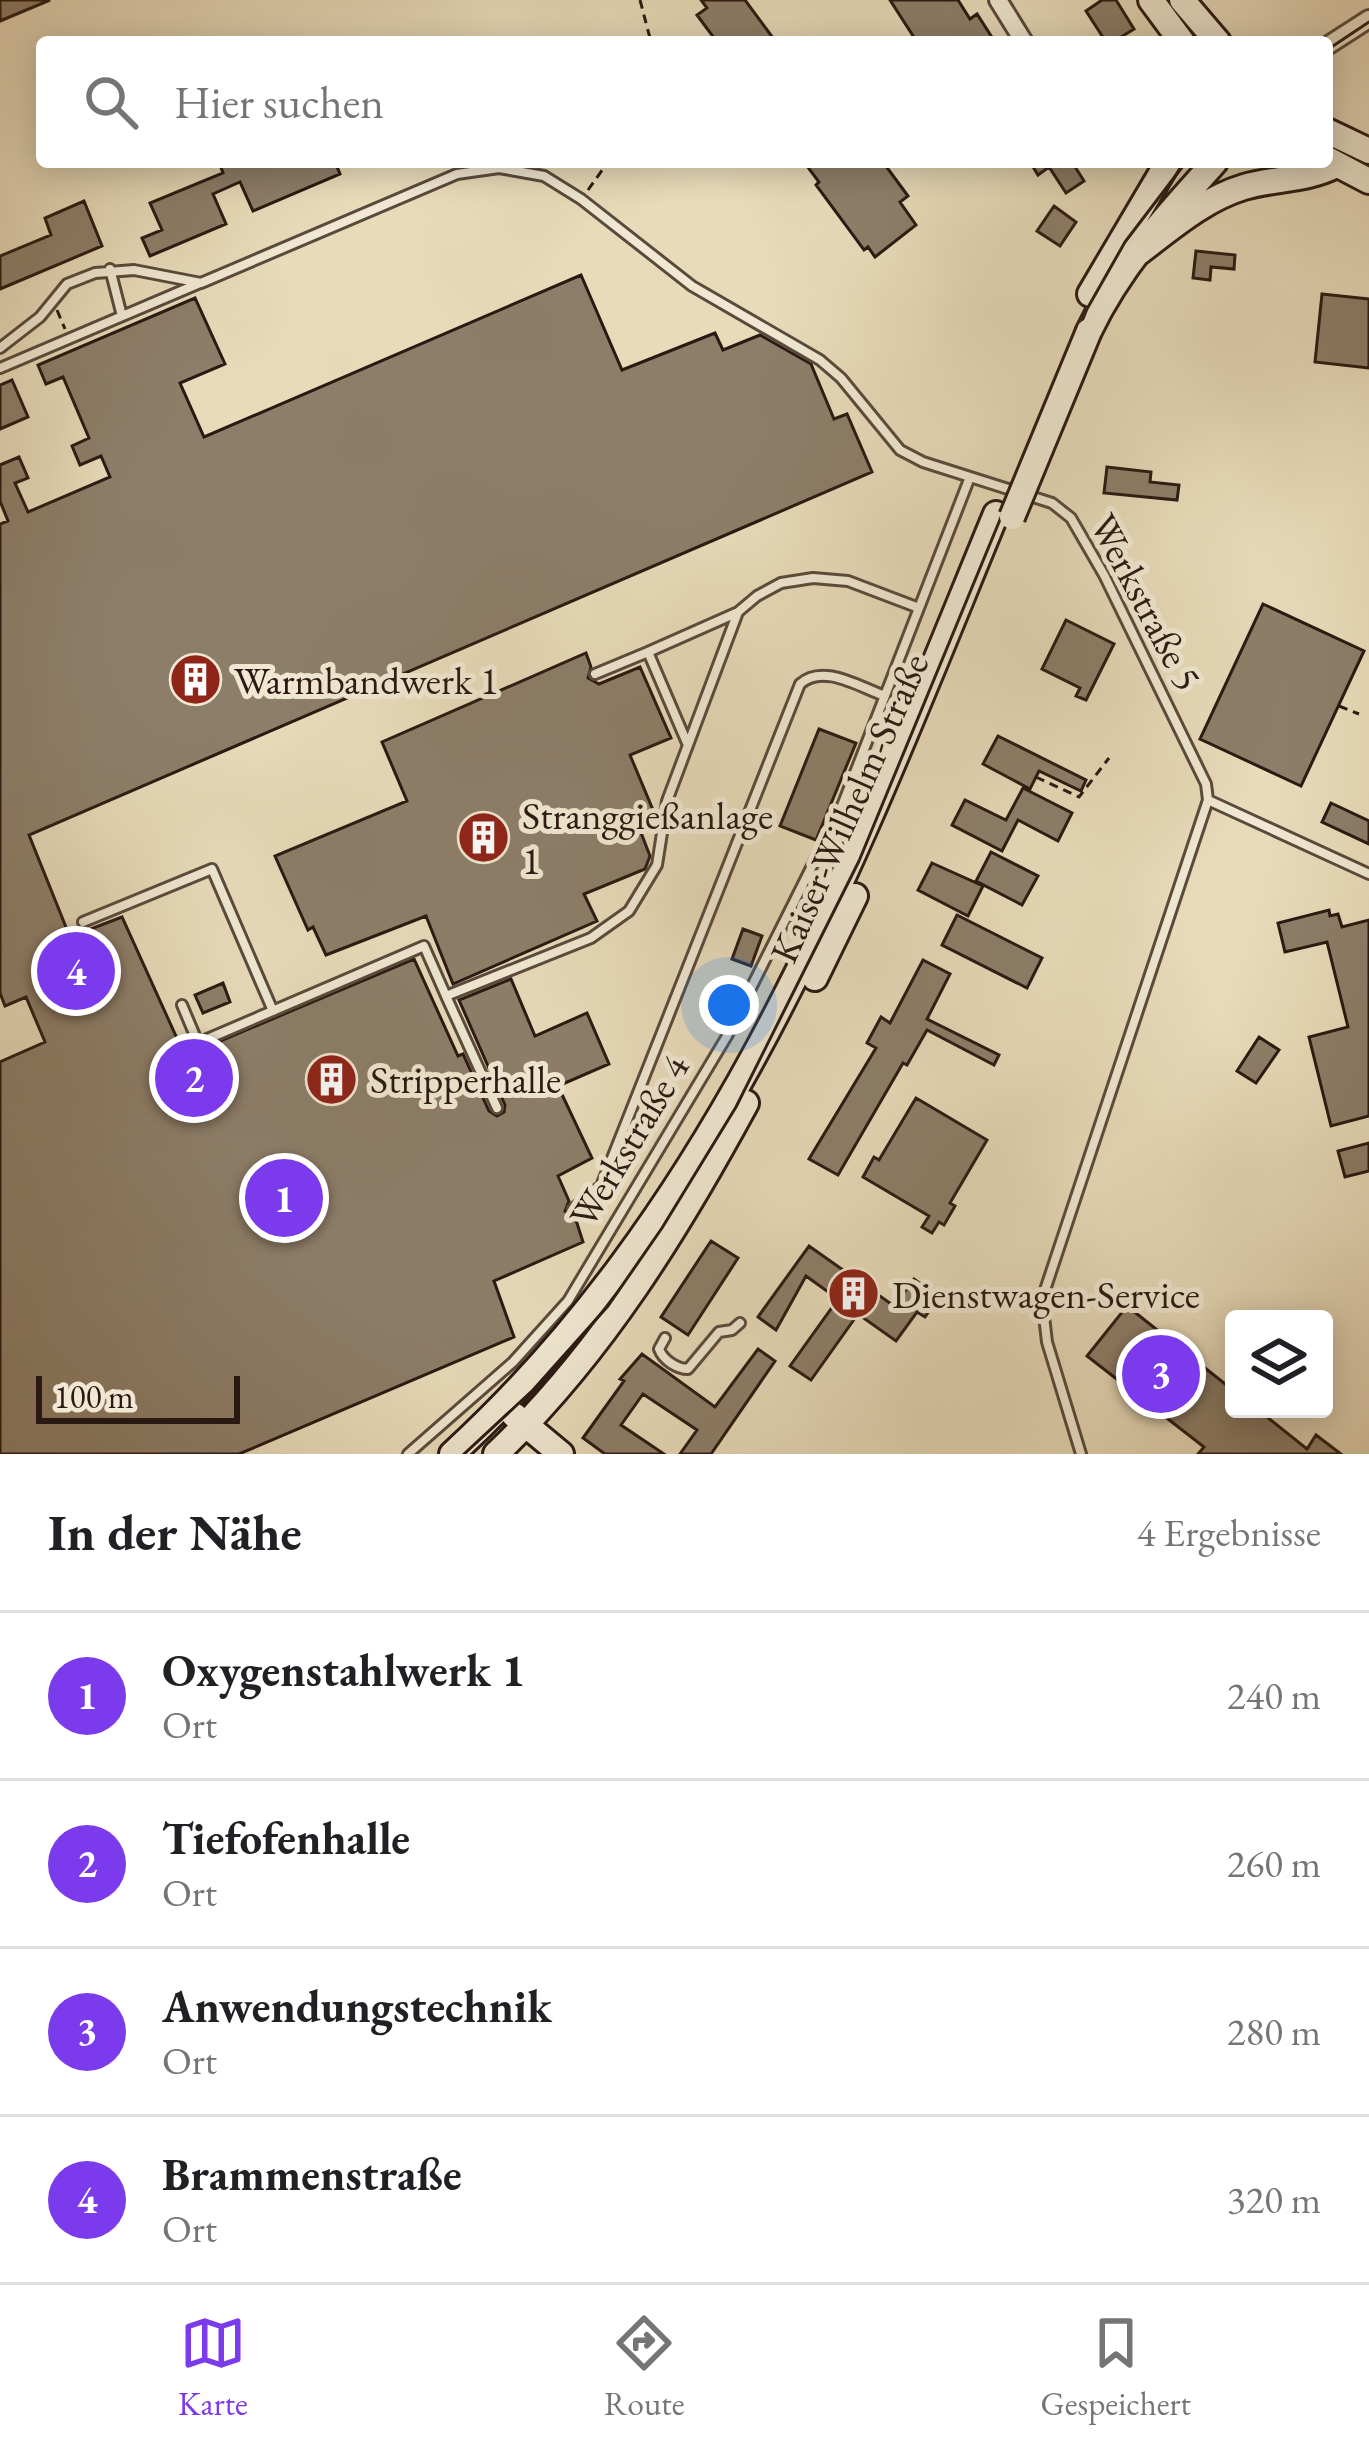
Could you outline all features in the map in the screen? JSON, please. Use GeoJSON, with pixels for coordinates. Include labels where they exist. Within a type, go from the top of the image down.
{"type":"FeatureCollection","features":[{"type":"Feature","properties":{"kind":"main road"},"geometry":{"type":"LineString","coordinates":[[1151,0],[1176,36]]}},
{"type":"Feature","properties":{"kind":"main road"},"geometry":{"type":"LineString","coordinates":[[1182,0],[1213,36]]}},
{"type":"Feature","properties":{"kind":"main road"},"geometry":{"type":"LineString","coordinates":[[1333,133],[1369,151]]}},
{"type":"Feature","properties":{"kind":"main road"},"geometry":{"type":"LineString","coordinates":[[1333,163],[1369,181]]}},
{"type":"Feature","properties":{"kind":"main road","name":"Kaiser-Wilhelm-Straße"},"geometry":{"type":"LineString","coordinates":[[496,1454],[560,1390],[626,1302],[726,1141],[806,995],[866,871],[1106,264],[1164,168]]}},
{"type":"Feature","properties":{"kind":"main road","name":"Kaiser-Wilhelm-Straße"},"geometry":{"type":"LineString","coordinates":[[1081,330],[1152,231],[1210,168]]}},
{"type":"Feature","properties":{"kind":"main road"},"geometry":{"type":"LineString","coordinates":[[1138,253],[1211,200],[1283,177],[1316,176],[1325,168]]}},
{"type":"Feature","properties":{"kind":"main road","name":"Kaiser-Wilhelm-Straße"},"geometry":{"type":"LineString","coordinates":[[452,1454],[503,1406],[613,1282],[756,1059],[850,866],[1004,516]]}},
{"type":"Feature","properties":{"kind":"main road"},"geometry":{"type":"LineString","coordinates":[[503,1406],[561,1454]]}},
{"type":"Feature","properties":{"kind":"street"},"geometry":{"type":"LineString","coordinates":[[998,0],[1020,36]]}},
{"type":"Feature","properties":{"kind":"street"},"geometry":{"type":"LineString","coordinates":[[1333,42],[1369,19]]}},
{"type":"Feature","properties":{"kind":"lane","name":"Werkstraße 5"},"geometry":{"type":"LineString","coordinates":[[0,368],[457,174],[478,169],[523,170],[544,176],[692,286],[820,360],[841,378],[900,450],[1052,503],[1071,518],[1104,575],[1206,784],[1208,800]]}},
{"type":"Feature","properties":{"kind":"lane"},"geometry":{"type":"LineString","coordinates":[[0,348],[19,336],[68,284],[110,269],[181,276],[201,283]]}},
{"type":"Feature","properties":{"kind":"lane"},"geometry":{"type":"LineString","coordinates":[[110,269],[122,316]]}},
{"type":"Feature","properties":{"kind":"lane","name":"Werkstraße 4"},"geometry":{"type":"LineString","coordinates":[[408,1454],[513,1362],[568,1300],[727,1036],[842,806],[970,477]]}},
{"type":"Feature","properties":{"kind":"lane"},"geometry":{"type":"LineString","coordinates":[[595,674],[738,612],[781,583],[803,578],[848,581],[919,608]]}},
{"type":"Feature","properties":{"kind":"lane"},"geometry":{"type":"LineString","coordinates":[[446,996],[591,938],[629,911],[657,865],[667,801],[738,612]]}},
{"type":"Feature","properties":{"kind":"lane"},"geometry":{"type":"LineString","coordinates":[[648,652],[688,744]]}},
{"type":"Feature","properties":{"kind":"lane"},"geometry":{"type":"LineString","coordinates":[[573,1210],[601,1186],[800,684],[821,673],[884,696]]}},
{"type":"Feature","properties":{"kind":"lane"},"geometry":{"type":"LineString","coordinates":[[1081,1454],[1047,1342],[1042,1299],[1208,800],[1369,874]]}},
{"type":"Feature","properties":{"kind":"lane"},"geometry":{"type":"LineString","coordinates":[[83,922],[212,869],[273,1011]]}},
{"type":"Feature","properties":{"kind":"lane"},"geometry":{"type":"LineString","coordinates":[[182,1005],[198,1042],[424,946],[497,1108]]}},
{"type":"Feature","properties":{"kind":"lane"},"geometry":{"type":"LineString","coordinates":[[664,1339],[661,1355],[688,1369],[717,1334],[740,1323]]}},
{"type":"Feature","properties":{"kind":"path"},"geometry":{"type":"LineString","coordinates":[[640,0],[649,36]]}},
{"type":"Feature","properties":{"kind":"path"},"geometry":{"type":"LineString","coordinates":[[592,185],[604,168]]}},
{"type":"Feature","properties":{"kind":"path"},"geometry":{"type":"LineString","coordinates":[[53,302],[69,339]]}},
{"type":"Feature","properties":{"kind":"path"},"geometry":{"type":"LineString","coordinates":[[1339,706],[1360,714]]}},
{"type":"Feature","properties":{"kind":"path"},"geometry":{"type":"LineString","coordinates":[[1036,777],[1079,796],[1086,793],[1097,769],[1109,758]]}},
{"type":"Feature","properties":{"kind":"building"},"geometry":{"type":"Polygon","coordinates":[[[0,0],[50,0],[0,21],[0,0]]]}},
{"type":"Feature","properties":{"kind":"building"},"geometry":{"type":"Polygon","coordinates":[[[701,0],[745,0],[772,36],[713,36],[697,15],[707,8],[701,0]]]}},
{"type":"Feature","properties":{"kind":"building"},"geometry":{"type":"Polygon","coordinates":[[[890,0],[958,0],[970,19],[977,14],[991,36],[913,36],[890,0]]]}},
{"type":"Feature","properties":{"kind":"building"},"geometry":{"type":"Polygon","coordinates":[[[1102,0],[1116,0],[1134,29],[1123,36],[1102,36],[1086,11],[1102,0]]]}},
{"type":"Feature","properties":{"kind":"building"},"geometry":{"type":"Polygon","coordinates":[[[221,168],[338,168],[340,174],[253,211],[240,182],[213,194],[226,224],[150,256],[142,238],[162,230],[150,203],[223,173],[221,168]]]}},
{"type":"Feature","properties":{"kind":"building"},"geometry":{"type":"Polygon","coordinates":[[[808,168],[887,168],[908,196],[900,202],[916,225],[875,257],[868,247],[864,250],[816,185],[819,182],[808,168]]]}},
{"type":"Feature","properties":{"kind":"building"},"geometry":{"type":"Polygon","coordinates":[[[1050,168],[1076,168],[1084,181],[1066,193],[1050,168]]]}},
{"type":"Feature","properties":{"kind":"building"},"geometry":{"type":"Polygon","coordinates":[[[84,201],[102,246],[0,289],[0,256],[51,235],[45,218],[84,201]]]}},
{"type":"Feature","properties":{"kind":"building"},"geometry":{"type":"Polygon","coordinates":[[[1054,206],[1076,222],[1060,246],[1037,231],[1054,206]]]}},
{"type":"Feature","properties":{"kind":"building"},"geometry":{"type":"Polygon","coordinates":[[[1196,251],[1235,255],[1234,269],[1211,267],[1210,280],[1193,278],[1196,251]]]}},
{"type":"Feature","properties":{"kind":"building"},"geometry":{"type":"Polygon","coordinates":[[[581,275],[622,370],[715,333],[723,350],[760,335],[811,364],[834,419],[847,414],[872,472],[29,835],[70,937],[122,917],[185,1056],[414,959],[458,1056],[463,1054],[489,1111],[497,1116],[505,1105],[459,1000],[511,979],[535,1036],[587,1013],[609,1064],[558,1086],[592,1158],[558,1176],[569,1201],[565,1211],[575,1217],[583,1242],[494,1281],[514,1337],[239,1454],[0,1454],[0,1062],[45,1042],[26,997],[5,1006],[0,993],[0,524],[8,521],[0,501],[0,465],[19,457],[28,478],[15,483],[28,512],[110,477],[101,456],[80,465],[72,446],[89,438],[63,377],[46,384],[38,365],[195,298],[225,364],[180,383],[204,437],[581,275]]]}},
{"type":"Feature","properties":{"kind":"building"},"geometry":{"type":"Polygon","coordinates":[[[1322,294],[1369,299],[1369,368],[1315,362],[1322,294]]]}},
{"type":"Feature","properties":{"kind":"building"},"geometry":{"type":"Polygon","coordinates":[[[12,380],[28,417],[0,429],[0,385],[12,380]]]}},
{"type":"Feature","properties":{"kind":"building"},"geometry":{"type":"Polygon","coordinates":[[[1107,467],[1151,472],[1150,482],[1179,485],[1177,500],[1104,493],[1107,467]]]}},
{"type":"Feature","properties":{"kind":"building"},"geometry":{"type":"Polygon","coordinates":[[[1263,604],[1364,651],[1301,786],[1200,739],[1263,604]]]}},
{"type":"Feature","properties":{"kind":"building"},"geometry":{"type":"Polygon","coordinates":[[[1066,620],[1114,644],[1086,700],[1076,696],[1080,688],[1042,669],[1066,620]]]}},
{"type":"Feature","properties":{"kind":"building","name":"Stranggießanlage 1"},"geometry":{"type":"Polygon","coordinates":[[[586,653],[591,667],[588,678],[599,684],[640,667],[671,738],[630,755],[653,810],[635,817],[650,856],[645,869],[584,894],[597,921],[453,984],[426,916],[326,955],[313,927],[308,930],[275,856],[407,801],[382,742],[586,653]]]}},
{"type":"Feature","properties":{"kind":"building"},"geometry":{"type":"Polygon","coordinates":[[[819,729],[856,743],[816,840],[780,826],[819,729]]]}},
{"type":"Feature","properties":{"kind":"building"},"geometry":{"type":"Polygon","coordinates":[[[998,736],[1086,780],[1081,791],[1039,771],[1030,789],[983,764],[998,736]]]}},
{"type":"Feature","properties":{"kind":"building"},"geometry":{"type":"Polygon","coordinates":[[[1023,788],[1072,813],[1058,841],[1018,820],[1002,851],[952,825],[965,800],[1006,820],[1023,788]]]}},
{"type":"Feature","properties":{"kind":"building"},"geometry":{"type":"Polygon","coordinates":[[[1331,803],[1369,821],[1369,844],[1322,822],[1331,803]]]}},
{"type":"Feature","properties":{"kind":"building"},"geometry":{"type":"Polygon","coordinates":[[[991,852],[1038,876],[1022,905],[976,881],[991,852]]]}},
{"type":"Feature","properties":{"kind":"building"},"geometry":{"type":"Polygon","coordinates":[[[932,863],[983,886],[968,916],[918,890],[932,863]]]}},
{"type":"Feature","properties":{"kind":"building"},"geometry":{"type":"Polygon","coordinates":[[[1329,910],[1330,916],[1338,914],[1342,927],[1369,920],[1369,1116],[1331,1126],[1309,1037],[1348,1027],[1327,942],[1285,952],[1278,923],[1329,910]]]}},
{"type":"Feature","properties":{"kind":"building"},"geometry":{"type":"Polygon","coordinates":[[[957,915],[1042,958],[1027,988],[942,945],[957,915]]]}},
{"type":"Feature","properties":{"kind":"building"},"geometry":{"type":"Polygon","coordinates":[[[743,929],[762,936],[751,966],[732,959],[743,929]]]}},
{"type":"Feature","properties":{"kind":"building"},"geometry":{"type":"Polygon","coordinates":[[[923,960],[950,974],[927,1019],[999,1055],[994,1065],[927,1030],[838,1175],[809,1159],[876,1048],[867,1043],[881,1017],[890,1023],[923,960]]]}},
{"type":"Feature","properties":{"kind":"building"},"geometry":{"type":"Polygon","coordinates":[[[223,983],[230,1002],[203,1013],[195,995],[223,983]]]}},
{"type":"Feature","properties":{"kind":"building"},"geometry":{"type":"Polygon","coordinates":[[[1259,1037],[1279,1050],[1256,1083],[1237,1071],[1259,1037]]]}},
{"type":"Feature","properties":{"kind":"building"},"geometry":{"type":"Polygon","coordinates":[[[916,1098],[987,1140],[950,1203],[955,1206],[944,1225],[939,1222],[932,1233],[922,1227],[929,1216],[863,1177],[874,1157],[879,1160],[916,1098]]]}},
{"type":"Feature","properties":{"kind":"building"},"geometry":{"type":"Polygon","coordinates":[[[1369,1143],[1369,1171],[1345,1177],[1338,1151],[1369,1143]]]}},
{"type":"Feature","properties":{"kind":"building"},"geometry":{"type":"Polygon","coordinates":[[[711,1241],[738,1258],[688,1335],[661,1317],[711,1241]]]}},
{"type":"Feature","properties":{"kind":"building","name":"Dienstwagen-Service"},"geometry":{"type":"Polygon","coordinates":[[[809,1246],[894,1306],[914,1279],[939,1297],[925,1317],[917,1312],[896,1341],[858,1314],[811,1380],[790,1366],[838,1299],[806,1276],[776,1330],[758,1317],[809,1246]]]}},
{"type":"Feature","properties":{"kind":"building"},"geometry":{"type":"Polygon","coordinates":[[[1127,1306],[1225,1384],[1225,1418],[1268,1418],[1307,1449],[1316,1435],[1341,1454],[1198,1454],[1204,1447],[1087,1356],[1127,1306]]]}},
{"type":"Feature","properties":{"kind":"building"},"geometry":{"type":"Polygon","coordinates":[[[758,1349],[775,1361],[711,1454],[680,1454],[697,1430],[643,1394],[621,1425],[664,1454],[605,1454],[583,1438],[624,1381],[620,1379],[642,1354],[715,1407],[758,1349]]]}},
{"type":"Feature","properties":{"kind":"tram line"},"geometry":{"type":"LineString","coordinates":[[1333,46],[1369,22]]}},
{"type":"Feature","properties":{"kind":"tram line"},"geometry":{"type":"LineString","coordinates":[[464,1454],[533,1390],[608,1306],[736,1107],[859,861],[1087,309],[1125,242],[1181,168]]}},
{"type":"Feature","properties":{"kind":"place","name":"Warmbandwerk 1"},"geometry":{"type":"Point","coordinates":[195,680]}},
{"type":"Feature","properties":{"kind":"place","name":"Stranggießanlage 1"},"geometry":{"type":"Point","coordinates":[483,837]}},
{"type":"Feature","properties":{"kind":"place","name":"Brammenstraße"},"geometry":{"type":"Point","coordinates":[76,971]}},
{"type":"Feature","properties":{"kind":"place","name":"Tiefofenhalle"},"geometry":{"type":"Point","coordinates":[194,1078]}},
{"type":"Feature","properties":{"kind":"place","name":"Stripperhalle"},"geometry":{"type":"Point","coordinates":[331,1079]}},
{"type":"Feature","properties":{"kind":"place","name":"Oxygenstahlwerk 1"},"geometry":{"type":"Point","coordinates":[284,1198]}},
{"type":"Feature","properties":{"kind":"place","name":"Dienstwagen-Service"},"geometry":{"type":"Point","coordinates":[853,1294]}},
{"type":"Feature","properties":{"kind":"place","name":"Anwendungstechnik"},"geometry":{"type":"Point","coordinates":[1161,1374]}}]}
